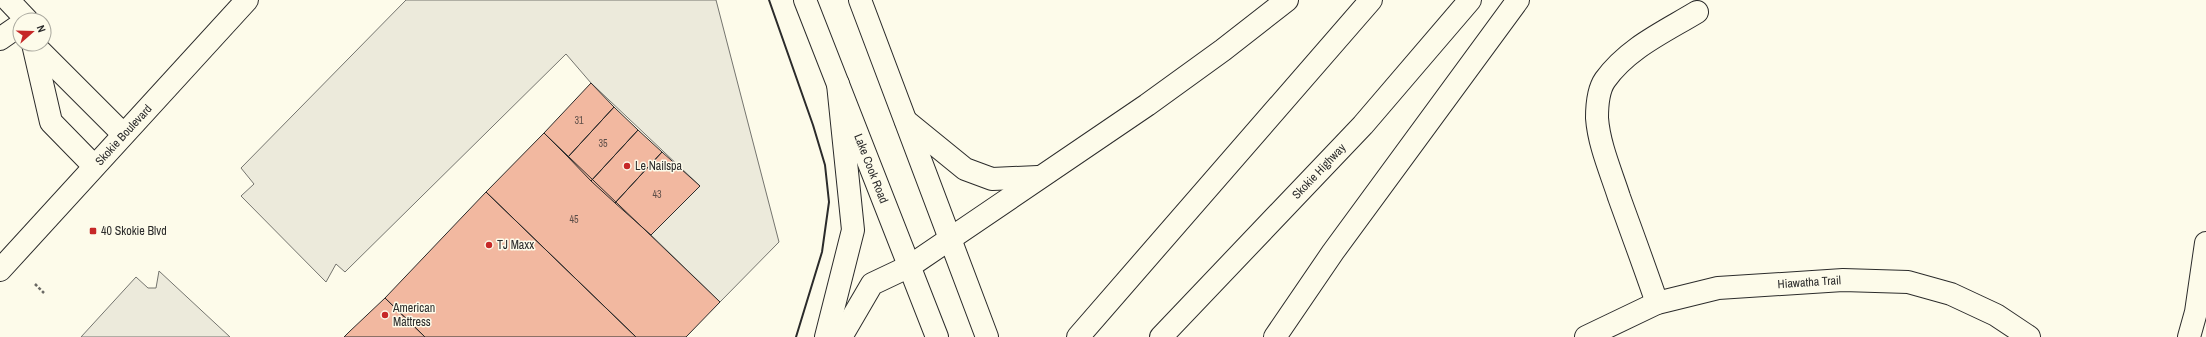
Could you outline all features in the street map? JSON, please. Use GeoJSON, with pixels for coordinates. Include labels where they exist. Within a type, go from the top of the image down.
{"type":"FeatureCollection","features":[{"type":"Feature","properties":{"kind":"main road"},"geometry":{"type":"LineString","coordinates":[[8,0],[19,12]]}},
{"type":"Feature","properties":{"kind":"main road"},"geometry":{"type":"LineString","coordinates":[[29,12],[31,0]]}},
{"type":"Feature","properties":{"kind":"main road","name":"Skokie Boulevard"},"geometry":{"type":"LineString","coordinates":[[0,270],[247,0]]}},
{"type":"Feature","properties":{"kind":"main road","name":"Lake Cook Road"},"geometry":{"type":"LineString","coordinates":[[805,0],[937,337]]}},
{"type":"Feature","properties":{"kind":"main road"},"geometry":{"type":"LineString","coordinates":[[860,0],[988,337]]}},
{"type":"Feature","properties":{"kind":"main road"},"geometry":{"type":"LineString","coordinates":[[840,337],[872,284],[910,266],[1038,177],[1147,105],[1223,50],[1287,0]]}},
{"type":"Feature","properties":{"kind":"main road"},"geometry":{"type":"LineString","coordinates":[[1078,337],[1371,0]]}},
{"type":"Feature","properties":{"kind":"main road","name":"Skokie Highway"},"geometry":{"type":"LineString","coordinates":[[1161,337],[1363,125],[1470,0]]}},
{"type":"Feature","properties":{"kind":"main road"},"geometry":{"type":"LineString","coordinates":[[1275,337],[1333,252],[1518,0]]}},
{"type":"Feature","properties":{"kind":"main road"},"geometry":{"type":"LineString","coordinates":[[1657,303],[1612,176],[1600,137],[1598,118],[1599,98],[1604,82],[1620,63],[1641,45],[1697,12]]}},
{"type":"Feature","properties":{"kind":"main road"},"geometry":{"type":"LineString","coordinates":[[0,39],[12,31]]}},
{"type":"Feature","properties":{"kind":"main road"},"geometry":{"type":"LineString","coordinates":[[35,52],[51,122],[94,166]]}},
{"type":"Feature","properties":{"kind":"main road"},"geometry":{"type":"LineString","coordinates":[[41,52],[123,134]]}},
{"type":"Feature","properties":{"kind":"main road"},"geometry":{"type":"LineString","coordinates":[[826,337],[853,230],[838,84]]}},
{"type":"Feature","properties":{"kind":"main road"},"geometry":{"type":"LineString","coordinates":[[906,121],[965,168],[992,179],[1038,177]]}},
{"type":"Feature","properties":{"kind":"main road"},"geometry":{"type":"LineString","coordinates":[[2189,337],[2196,312],[2206,243]]}},
{"type":"Feature","properties":{"kind":"main road","name":"Hiawatha Trail"},"geometry":{"type":"LineString","coordinates":[[1586,337],[1657,303],[1718,288],[1843,280],[1908,282],[1951,294],[1996,315],[2029,337]]}},
{"type":"Feature","properties":{"kind":"path"},"geometry":{"type":"LineString","coordinates":[[35,284],[44,293]]}},
{"type":"Feature","properties":{"kind":"shaded area"},"geometry":{"type":"Polygon","coordinates":[[[406,0],[716,0],[779,242],[720,302],[651,235],[700,186],[591,83],[566,54],[345,272],[336,264],[326,282],[241,196],[254,184],[241,168],[406,0]]]}},
{"type":"Feature","properties":{"kind":"shaded area"},"geometry":{"type":"Polygon","coordinates":[[[159,271],[230,337],[81,337],[136,277],[148,288],[156,288],[159,271]]]}},
{"type":"Feature","properties":{"kind":"building"},"geometry":{"type":"Polygon","coordinates":[[[591,83],[614,107],[568,157],[544,133],[591,83]]]}},
{"type":"Feature","properties":{"kind":"building"},"geometry":{"type":"Polygon","coordinates":[[[614,107],[638,130],[591,181],[568,157],[614,107]]]}},
{"type":"Feature","properties":{"kind":"building","name":"Le Nailspa"},"geometry":{"type":"Polygon","coordinates":[[[638,130],[662,152],[615,203],[591,181],[638,130]]]}},
{"type":"Feature","properties":{"kind":"building"},"geometry":{"type":"Polygon","coordinates":[[[544,133],[720,302],[686,337],[636,337],[486,192],[544,133]]]}},
{"type":"Feature","properties":{"kind":"building"},"geometry":{"type":"Polygon","coordinates":[[[662,152],[700,186],[651,235],[615,203],[662,152]]]}},
{"type":"Feature","properties":{"kind":"building","name":"TJ Maxx"},"geometry":{"type":"Polygon","coordinates":[[[486,192],[636,337],[425,337],[385,298],[486,192]]]}},
{"type":"Feature","properties":{"kind":"building","name":"American Mattress"},"geometry":{"type":"Polygon","coordinates":[[[385,298],[425,337],[344,337],[349,332],[385,298]]]}},
{"type":"Feature","properties":{"kind":"wall"},"geometry":{"type":"LineString","coordinates":[[769,0],[813,125],[825,165],[829,202],[822,252],[796,337]]}},
{"type":"Feature","properties":{"kind":"place","name":"Le Nailspa"},"geometry":{"type":"Point","coordinates":[627,166]}},
{"type":"Feature","properties":{"kind":"place","name":"40 Skokie Blvd"},"geometry":{"type":"Point","coordinates":[93,231]}},
{"type":"Feature","properties":{"kind":"place","name":"TJ Maxx"},"geometry":{"type":"Point","coordinates":[489,245]}},
{"type":"Feature","properties":{"kind":"place","name":"American Mattress"},"geometry":{"type":"Point","coordinates":[385,315]}}]}
